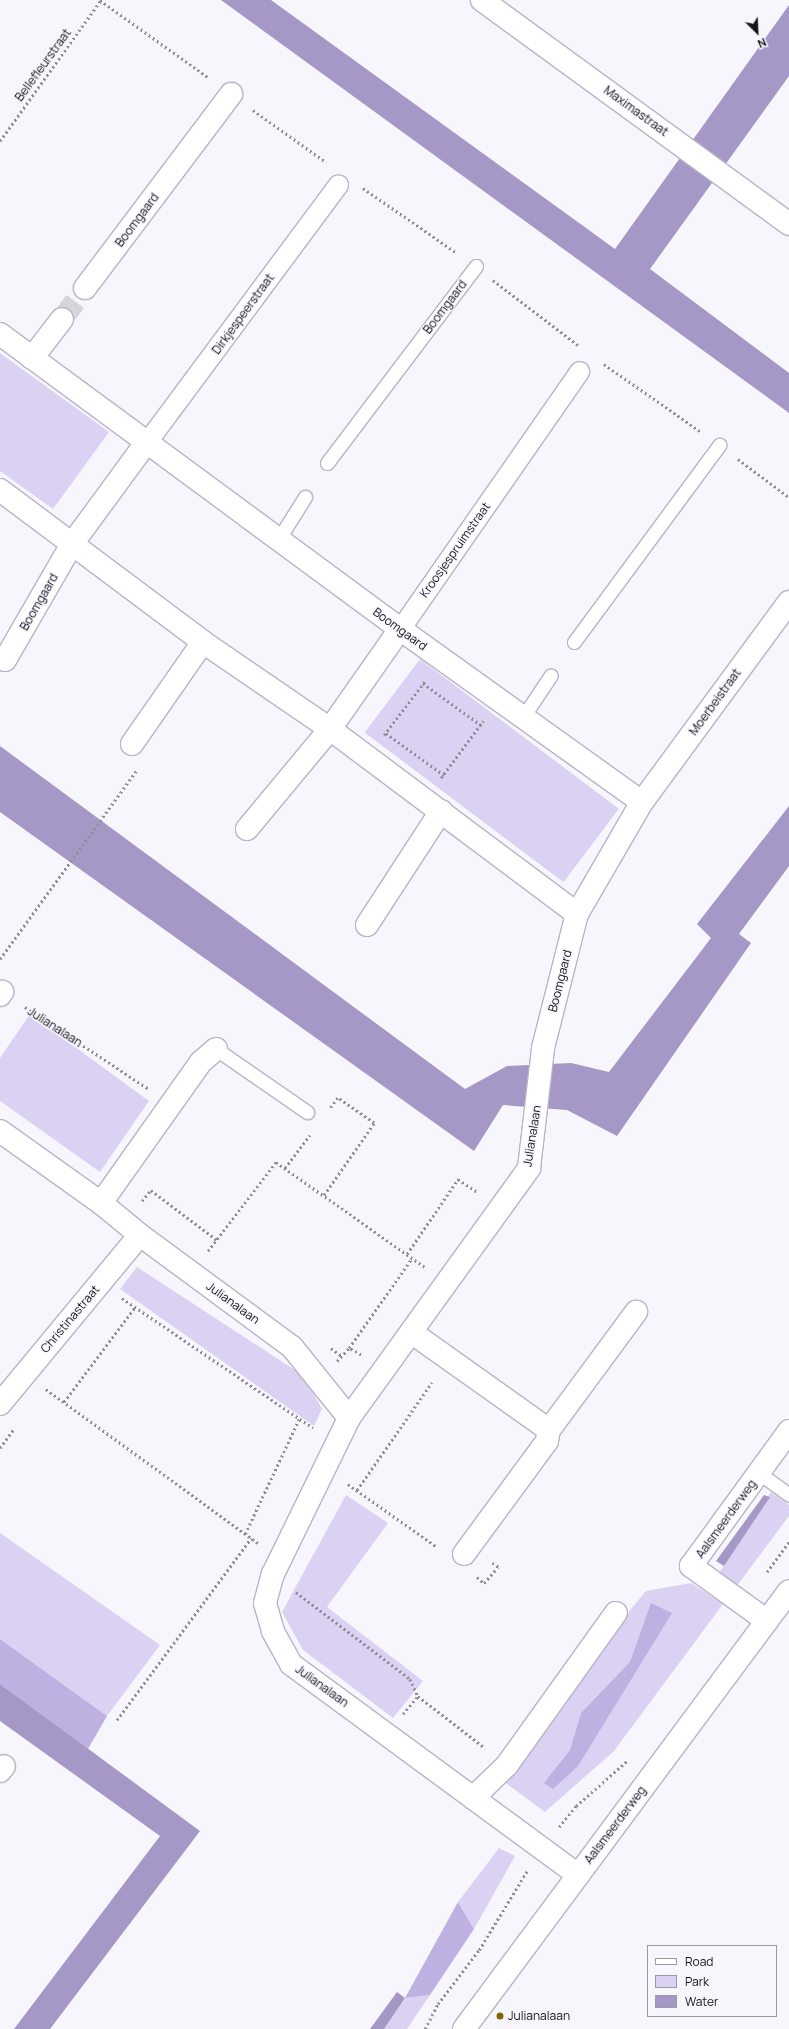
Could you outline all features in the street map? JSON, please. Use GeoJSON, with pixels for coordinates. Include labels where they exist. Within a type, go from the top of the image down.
{"type":"FeatureCollection","features":[{"type":"Feature","properties":{"kind":"street","name":"Maximastraat"},"geometry":{"type":"LineString","coordinates":[[482,0],[671,136],[789,224]]}},
{"type":"Feature","properties":{"kind":"street","name":"Boomgaard"},"geometry":{"type":"LineString","coordinates":[[85,288],[231,94]]}},
{"type":"Feature","properties":{"kind":"street","name":"Dirkjespeerstraat"},"geometry":{"type":"LineString","coordinates":[[146,443],[338,184]]}},
{"type":"Feature","properties":{"kind":"street"},"geometry":{"type":"LineString","coordinates":[[32,358],[62,319]]}},
{"type":"Feature","properties":{"kind":"street","name":"Boomgaard"},"geometry":{"type":"LineString","coordinates":[[0,334],[400,629],[642,802],[577,914],[543,1048]]}},
{"type":"Feature","properties":{"kind":"street","name":"Kroosjespruimstraat"},"geometry":{"type":"LineString","coordinates":[[330,729],[580,371]]}},
{"type":"Feature","properties":{"kind":"street","name":"Boomgaard"},"geometry":{"type":"LineString","coordinates":[[5,660],[72,544],[146,443]]}},
{"type":"Feature","properties":{"kind":"street"},"geometry":{"type":"LineString","coordinates":[[0,490],[203,642],[330,729],[577,914]]}},
{"type":"Feature","properties":{"kind":"street","name":"Moerbeistraat"},"geometry":{"type":"LineString","coordinates":[[642,802],[789,602]]}},
{"type":"Feature","properties":{"kind":"street"},"geometry":{"type":"LineString","coordinates":[[132,744],[203,642]]}},
{"type":"Feature","properties":{"kind":"street"},"geometry":{"type":"LineString","coordinates":[[247,830],[330,729]]}},
{"type":"Feature","properties":{"kind":"street"},"geometry":{"type":"LineString","coordinates":[[367,925],[433,805]]}},
{"type":"Feature","properties":{"kind":"street","name":"Julianalaan"},"geometry":{"type":"LineString","coordinates":[[543,1048],[536,1120],[529,1168],[349,1418],[280,1560],[265,1602],[273,1631],[291,1664],[578,1875]]}},
{"type":"Feature","properties":{"kind":"street"},"geometry":{"type":"LineString","coordinates":[[101,1203],[200,1062],[216,1049]]}},
{"type":"Feature","properties":{"kind":"street","name":"Julianalaan"},"geometry":{"type":"LineString","coordinates":[[0,1131],[101,1203],[132,1229],[292,1347],[349,1418]]}},
{"type":"Feature","properties":{"kind":"street","name":"Christinastraat"},"geometry":{"type":"LineString","coordinates":[[0,1404],[100,1283],[132,1229]]}},
{"type":"Feature","properties":{"kind":"street"},"geometry":{"type":"LineString","coordinates":[[464,1554],[548,1441],[549,1430],[636,1312]]}},
{"type":"Feature","properties":{"kind":"street"},"geometry":{"type":"LineString","coordinates":[[411,1332],[549,1430]]}},
{"type":"Feature","properties":{"kind":"street","name":"Aalsmeerderweg"},"geometry":{"type":"LineString","coordinates":[[767,1621],[691,1566],[789,1431]]}},
{"type":"Feature","properties":{"kind":"street","name":"Aalsmeerderweg"},"geometry":{"type":"LineString","coordinates":[[464,2029],[789,1591]]}},
{"type":"Feature","properties":{"kind":"street"},"geometry":{"type":"LineString","coordinates":[[473,1798],[507,1765],[616,1613]]}},
{"type":"Feature","properties":{"kind":"lane","name":"Boomgaard"},"geometry":{"type":"LineString","coordinates":[[327,463],[476,266]]}},
{"type":"Feature","properties":{"kind":"lane"},"geometry":{"type":"LineString","coordinates":[[574,642],[719,445]]}},
{"type":"Feature","properties":{"kind":"lane"},"geometry":{"type":"LineString","coordinates":[[278,540],[305,497]]}},
{"type":"Feature","properties":{"kind":"lane"},"geometry":{"type":"LineString","coordinates":[[523,717],[551,674]]}},
{"type":"Feature","properties":{"kind":"lane"},"geometry":{"type":"LineString","coordinates":[[216,1049],[307,1112]]}},
{"type":"Feature","properties":{"kind":"lane","name":"Aalsmeerderweg"},"geometry":{"type":"LineString","coordinates":[[759,1473],[789,1495]]}},
{"type":"Feature","properties":{"kind":"path","name":"Bellefleurstraat"},"geometry":{"type":"LineString","coordinates":[[0,141],[101,0]]}},
{"type":"Feature","properties":{"kind":"path"},"geometry":{"type":"LineString","coordinates":[[359,185],[476,266],[593,357],[719,445],[789,497]]}},
{"type":"Feature","properties":{"kind":"path"},"geometry":{"type":"LineString","coordinates":[[580,371],[593,357]]}},
{"type":"Feature","properties":{"kind":"path"},"geometry":{"type":"LineString","coordinates":[[368,758],[441,658]]}},
{"type":"Feature","properties":{"kind":"path"},"geometry":{"type":"LineString","coordinates":[[423,683],[480,725]]}},
{"type":"Feature","properties":{"kind":"path"},"geometry":{"type":"LineString","coordinates":[[433,805],[444,776],[499,700]]}},
{"type":"Feature","properties":{"kind":"path"},"geometry":{"type":"LineString","coordinates":[[386,732],[444,776]]}},
{"type":"Feature","properties":{"kind":"path"},"geometry":{"type":"LineString","coordinates":[[0,959],[147,755],[132,744]]}},
{"type":"Feature","properties":{"kind":"path","name":"Julianalaan"},"geometry":{"type":"LineString","coordinates":[[1,994],[171,1103]]}},
{"type":"Feature","properties":{"kind":"path"},"geometry":{"type":"LineString","coordinates":[[324,1195],[374,1124],[338,1098],[328,1110]]}},
{"type":"Feature","properties":{"kind":"path"},"geometry":{"type":"LineString","coordinates":[[285,1168],[314,1130]]}},
{"type":"Feature","properties":{"kind":"path"},"geometry":{"type":"LineString","coordinates":[[192,1273],[276,1162],[447,1282]]}},
{"type":"Feature","properties":{"kind":"path"},"geometry":{"type":"LineString","coordinates":[[407,1254],[458,1179],[501,1207]]}},
{"type":"Feature","properties":{"kind":"path"},"geometry":{"type":"LineString","coordinates":[[132,1229],[151,1190],[217,1240]]}},
{"type":"Feature","properties":{"kind":"path"},"geometry":{"type":"LineString","coordinates":[[384,1369],[349,1348],[412,1258]]}},
{"type":"Feature","properties":{"kind":"path"},"geometry":{"type":"LineString","coordinates":[[100,1283],[336,1444]]}},
{"type":"Feature","properties":{"kind":"path"},"geometry":{"type":"LineString","coordinates":[[64,1402],[135,1307]]}},
{"type":"Feature","properties":{"kind":"path"},"geometry":{"type":"LineString","coordinates":[[358,1490],[448,1359]]}},
{"type":"Feature","properties":{"kind":"path"},"geometry":{"type":"LineString","coordinates":[[25,1374],[280,1560],[290,1587],[410,1679],[418,1696],[507,1765]]}},
{"type":"Feature","properties":{"kind":"path"},"geometry":{"type":"LineString","coordinates":[[246,1534],[299,1419]]}},
{"type":"Feature","properties":{"kind":"path"},"geometry":{"type":"LineString","coordinates":[[325,1467],[458,1562],[464,1554]]}},
{"type":"Feature","properties":{"kind":"path"},"geometry":{"type":"LineString","coordinates":[[117,1720],[251,1538]]}},
{"type":"Feature","properties":{"kind":"path"},"geometry":{"type":"LineString","coordinates":[[743,1604],[789,1542]]}},
{"type":"Feature","properties":{"kind":"path"},"geometry":{"type":"LineString","coordinates":[[386,1734],[418,1696]]}},
{"type":"Feature","properties":{"kind":"path"},"geometry":{"type":"LineString","coordinates":[[425,2029],[438,2004],[479,1950],[542,1849],[576,1806],[628,1759]]}},
{"type":"Feature","properties":{"kind":"green space"},"geometry":{"type":"Polygon","coordinates":[[[0,353],[109,432],[53,509],[0,471],[0,353]]]}},
{"type":"Feature","properties":{"kind":"green space"},"geometry":{"type":"Polygon","coordinates":[[[420,659],[619,809],[563,882],[365,732],[420,659]]]}},
{"type":"Feature","properties":{"kind":"green space"},"geometry":{"type":"Polygon","coordinates":[[[30,1014],[149,1101],[100,1172],[0,1101],[0,1058],[30,1014]]]}},
{"type":"Feature","properties":{"kind":"green space"},"geometry":{"type":"Polygon","coordinates":[[[137,1267],[304,1376],[322,1409],[314,1426],[120,1289],[137,1267]]]}},
{"type":"Feature","properties":{"kind":"green space"},"geometry":{"type":"Polygon","coordinates":[[[771,1492],[789,1505],[789,1516],[736,1587],[720,1572],[771,1492]]]}},
{"type":"Feature","properties":{"kind":"green space"},"geometry":{"type":"Polygon","coordinates":[[[346,1495],[388,1523],[327,1607],[423,1681],[393,1718],[303,1650],[282,1612],[346,1495]]]}},
{"type":"Feature","properties":{"kind":"green space"},"geometry":{"type":"Polygon","coordinates":[[[0,1533],[160,1645],[107,1716],[0,1639],[0,1533]]]}},
{"type":"Feature","properties":{"kind":"green space"},"geometry":{"type":"Polygon","coordinates":[[[691,1583],[723,1604],[614,1751],[545,1812],[503,1781],[593,1655],[646,1591],[691,1583]]]}},
{"type":"Feature","properties":{"kind":"green space"},"geometry":{"type":"Polygon","coordinates":[[[499,1848],[515,1856],[474,1929],[458,1902],[499,1848]]]}},
{"type":"Feature","properties":{"kind":"green space"},"geometry":{"type":"Polygon","coordinates":[[[430,1995],[407,2029],[384,2029],[405,1998],[430,1995]]]}},
{"type":"Feature","properties":{"kind":"shaded area"},"geometry":{"type":"Polygon","coordinates":[[[651,1603],[672,1613],[578,1766],[553,1789],[544,1783],[570,1750],[581,1713],[630,1662],[651,1603]]]}},
{"type":"Feature","properties":{"kind":"shaded area"},"geometry":{"type":"Polygon","coordinates":[[[0,1639],[107,1716],[88,1749],[0,1684],[0,1639]]]}},
{"type":"Feature","properties":{"kind":"shaded area"},"geometry":{"type":"Polygon","coordinates":[[[458,1902],[474,1929],[430,1995],[405,1998],[458,1902]]]}},
{"type":"Feature","properties":{"kind":"water"},"geometry":{"type":"Polygon","coordinates":[[[221,0],[271,0],[615,249],[789,5],[789,76],[650,269],[789,373],[789,413],[221,0]]]}},
{"type":"Feature","properties":{"kind":"water"},"geometry":{"type":"Polygon","coordinates":[[[0,746],[465,1089],[507,1066],[571,1063],[609,1072],[711,938],[697,924],[789,806],[789,866],[739,934],[751,943],[617,1136],[567,1110],[503,1105],[474,1151],[0,812],[0,746]]]}},
{"type":"Feature","properties":{"kind":"water"},"geometry":{"type":"Polygon","coordinates":[[[764,1495],[770,1497],[724,1566],[716,1561],[764,1495]]]}},
{"type":"Feature","properties":{"kind":"water"},"geometry":{"type":"Polygon","coordinates":[[[0,1684],[200,1831],[50,2029],[14,2029],[160,1836],[0,1721],[0,1684]]]}},
{"type":"Feature","properties":{"kind":"water"},"geometry":{"type":"Polygon","coordinates":[[[397,1992],[405,1998],[384,2029],[370,2029],[397,1992]]]}},
{"type":"Feature","properties":{"kind":"tunnel"},"geometry":{"type":"LineString","coordinates":[[62,319],[85,288]]}},
{"type":"Feature","properties":{"kind":"place","name":"Julianalaan"},"geometry":{"type":"Point","coordinates":[500,2016]}}]}
